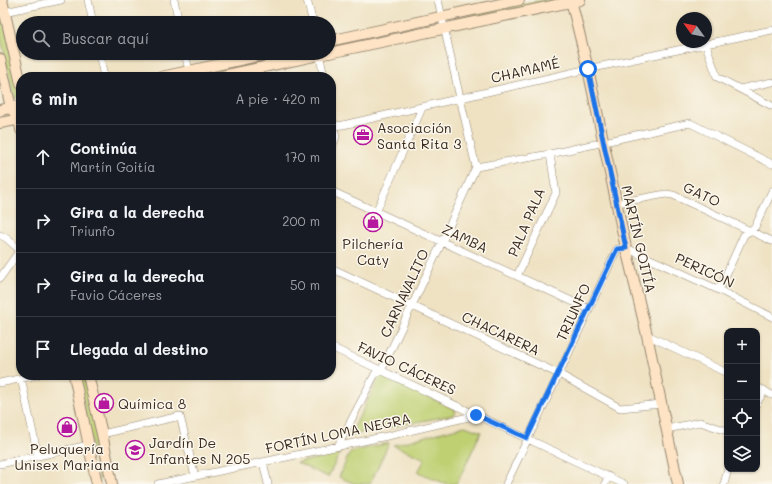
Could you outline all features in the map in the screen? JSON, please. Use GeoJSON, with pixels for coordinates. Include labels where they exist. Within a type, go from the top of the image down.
{"type":"FeatureCollection","features":[{"type":"Feature","properties":{"kind":"main road"},"geometry":{"type":"LineString","coordinates":[[2,0],[3,13],[18,72]]}},
{"type":"Feature","properties":{"kind":"main road"},"geometry":{"type":"LineString","coordinates":[[336,40],[519,0]]}},
{"type":"Feature","properties":{"kind":"main road"},"geometry":{"type":"LineString","coordinates":[[336,51],[574,1]]}},
{"type":"Feature","properties":{"kind":"main road","name":"MARTÍN GOITÍA"},"geometry":{"type":"LineString","coordinates":[[574,1],[678,484]]}},
{"type":"Feature","properties":{"kind":"main road"},"geometry":{"type":"LineString","coordinates":[[0,59],[16,107],[0,110]]}},
{"type":"Feature","properties":{"kind":"main road"},"geometry":{"type":"LineString","coordinates":[[198,72],[245,60]]}},
{"type":"Feature","properties":{"kind":"main road"},"geometry":{"type":"LineString","coordinates":[[240,72],[293,60]]}},
{"type":"Feature","properties":{"kind":"main road"},"geometry":{"type":"LineString","coordinates":[[0,123],[16,120]]}},
{"type":"Feature","properties":{"kind":"main road"},"geometry":{"type":"LineString","coordinates":[[75,380],[97,484]]}},
{"type":"Feature","properties":{"kind":"main road"},"geometry":{"type":"LineString","coordinates":[[89,380],[112,484]]}},
{"type":"Feature","properties":{"kind":"street"},"geometry":{"type":"LineString","coordinates":[[3,13],[61,0]]}},
{"type":"Feature","properties":{"kind":"street"},"geometry":{"type":"LineString","coordinates":[[88,0],[91,16]]}},
{"type":"Feature","properties":{"kind":"street"},"geometry":{"type":"LineString","coordinates":[[174,0],[177,16]]}},
{"type":"Feature","properties":{"kind":"street"},"geometry":{"type":"LineString","coordinates":[[307,0],[311,16]]}},
{"type":"Feature","properties":{"kind":"street"},"geometry":{"type":"LineString","coordinates":[[438,0],[476,167],[550,154],[690,123],[772,164]]}},
{"type":"Feature","properties":{"kind":"street","name":"CHAMAMÉ"},"geometry":{"type":"LineString","coordinates":[[712,44],[772,30]]}},
{"type":"Feature","properties":{"kind":"street","name":"CHAMAMÉ"},"geometry":{"type":"LineString","coordinates":[[336,126],[422,108],[588,69],[691,48]]}},
{"type":"Feature","properties":{"kind":"street"},"geometry":{"type":"LineString","coordinates":[[707,48],[717,77],[772,106]]}},
{"type":"Feature","properties":{"kind":"street"},"geometry":{"type":"LineString","coordinates":[[100,60],[103,72]]}},
{"type":"Feature","properties":{"kind":"street"},"geometry":{"type":"LineString","coordinates":[[187,60],[190,72]]}},
{"type":"Feature","properties":{"kind":"street"},"geometry":{"type":"LineString","coordinates":[[324,60],[324,72]]}},
{"type":"Feature","properties":{"kind":"street"},"geometry":{"type":"LineString","coordinates":[[740,89],[772,82]]}},
{"type":"Feature","properties":{"kind":"street"},"geometry":{"type":"LineString","coordinates":[[376,212],[422,108]]}},
{"type":"Feature","properties":{"kind":"street","name":"PALA PALA"},"geometry":{"type":"LineString","coordinates":[[517,276],[556,193],[550,154]]}},
{"type":"Feature","properties":{"kind":"street","name":"CARNAVALITO"},"geometry":{"type":"LineString","coordinates":[[338,446],[375,374],[381,371],[476,167]]}},
{"type":"Feature","properties":{"kind":"street"},"geometry":{"type":"LineString","coordinates":[[719,290],[744,235],[755,227],[772,191]]}},
{"type":"Feature","properties":{"kind":"street","name":"ZAMBA"},"geometry":{"type":"LineString","coordinates":[[336,193],[589,309]]}},
{"type":"Feature","properties":{"kind":"street","name":"GATO"},"geometry":{"type":"LineString","coordinates":[[617,203],[666,194],[673,195],[772,241]]}},
{"type":"Feature","properties":{"kind":"street"},"geometry":{"type":"LineString","coordinates":[[0,235],[16,247]]}},
{"type":"Feature","properties":{"kind":"street","name":"PERICÓN"},"geometry":{"type":"LineString","coordinates":[[626,248],[772,316]]}},
{"type":"Feature","properties":{"kind":"street","name":"TRIUNFO"},"geometry":{"type":"LineString","coordinates":[[506,484],[617,249],[626,248]]}},
{"type":"Feature","properties":{"kind":"street"},"geometry":{"type":"LineString","coordinates":[[0,278],[16,256]]}},
{"type":"Feature","properties":{"kind":"street","name":"CHACARERA"},"geometry":{"type":"LineString","coordinates":[[336,270],[559,374],[620,408],[661,404]]}},
{"type":"Feature","properties":{"kind":"street"},"geometry":{"type":"LineString","coordinates":[[647,335],[724,372]]}},
{"type":"Feature","properties":{"kind":"street","name":"FAVIO CÁCERES"},"geometry":{"type":"LineString","coordinates":[[336,349],[624,484]]}},
{"type":"Feature","properties":{"kind":"street"},"geometry":{"type":"LineString","coordinates":[[0,383],[16,379]]}},
{"type":"Feature","properties":{"kind":"street"},"geometry":{"type":"LineString","coordinates":[[21,380],[38,456]]}},
{"type":"Feature","properties":{"kind":"street"},"geometry":{"type":"LineString","coordinates":[[760,389],[772,394]]}},
{"type":"Feature","properties":{"kind":"street","name":"FORTÍN LOMA NEGRA"},"geometry":{"type":"LineString","coordinates":[[158,484],[392,435],[476,415]]}},
{"type":"Feature","properties":{"kind":"street"},"geometry":{"type":"LineString","coordinates":[[102,434],[180,416],[195,476]]}},
{"type":"Feature","properties":{"kind":"street"},"geometry":{"type":"LineString","coordinates":[[667,429],[700,422],[724,430]]}},
{"type":"Feature","properties":{"kind":"street"},"geometry":{"type":"LineString","coordinates":[[0,464],[89,445]]}},
{"type":"Feature","properties":{"kind":"street"},"geometry":{"type":"LineString","coordinates":[[263,462],[268,484]]}},
{"type":"Feature","properties":{"kind":"street"},"geometry":{"type":"LineString","coordinates":[[724,484],[727,472]]}},
{"type":"Feature","properties":{"kind":"street"},"geometry":{"type":"LineString","coordinates":[[605,484],[608,476]]}},
{"type":"Feature","properties":{"kind":"green space"},"geometry":{"type":"Polygon","coordinates":[[[542,0],[558,0],[456,22],[455,18],[542,0]]]}},
{"type":"Feature","properties":{"kind":"green space"},"geometry":{"type":"Polygon","coordinates":[[[4,21],[16,78],[16,98],[14,98],[0,34],[0,22],[4,21]]]}},
{"type":"Feature","properties":{"kind":"green space"},"geometry":{"type":"Polygon","coordinates":[[[432,22],[433,27],[336,48],[336,43],[432,22]]]}},
{"type":"Feature","properties":{"kind":"green space"},"geometry":{"type":"Polygon","coordinates":[[[262,60],[280,60],[226,72],[208,72],[262,60]]]}},
{"type":"Feature","properties":{"kind":"green space"},"geometry":{"type":"Polygon","coordinates":[[[381,374],[456,410],[453,415],[350,435],[381,374]]]}},
{"type":"Feature","properties":{"kind":"green space"},"geometry":{"type":"Polygon","coordinates":[[[78,380],[86,380],[106,479],[99,480],[78,380]]]}},
{"type":"Feature","properties":{"kind":"green space"},"geometry":{"type":"Polygon","coordinates":[[[465,426],[481,432],[456,484],[446,484],[418,472],[425,459],[393,445],[465,426]]]}},
{"type":"Feature","properties":{"kind":"green space"},"geometry":{"type":"Polygon","coordinates":[[[389,443],[370,484],[355,484],[339,477],[350,452],[389,443]]]}},
{"type":"Feature","properties":{"kind":"green space"},"geometry":{"type":"Polygon","coordinates":[[[340,453],[328,477],[297,463],[340,453]]]}},
{"type":"Feature","properties":{"kind":"place","name":"Asociación Santa Rita 3"},"geometry":{"type":"Point","coordinates":[363,135]}},
{"type":"Feature","properties":{"kind":"place","name":"Pilchería Caty"},"geometry":{"type":"Point","coordinates":[373,222]}},
{"type":"Feature","properties":{"kind":"place","name":"Química 8"},"geometry":{"type":"Point","coordinates":[104,403]}},
{"type":"Feature","properties":{"kind":"place","name":"Peluquería Unisex Mariana"},"geometry":{"type":"Point","coordinates":[67,427]}},
{"type":"Feature","properties":{"kind":"place","name":"Jardín De Infantes N 205"},"geometry":{"type":"Point","coordinates":[135,450]}},
{"type":"Feature","properties":{"kind":"route"},"geometry":{"type":"LineString","coordinates":[[476,415],[527,438],[559,374],[617,249],[626,248],[588,69]]}}]}
